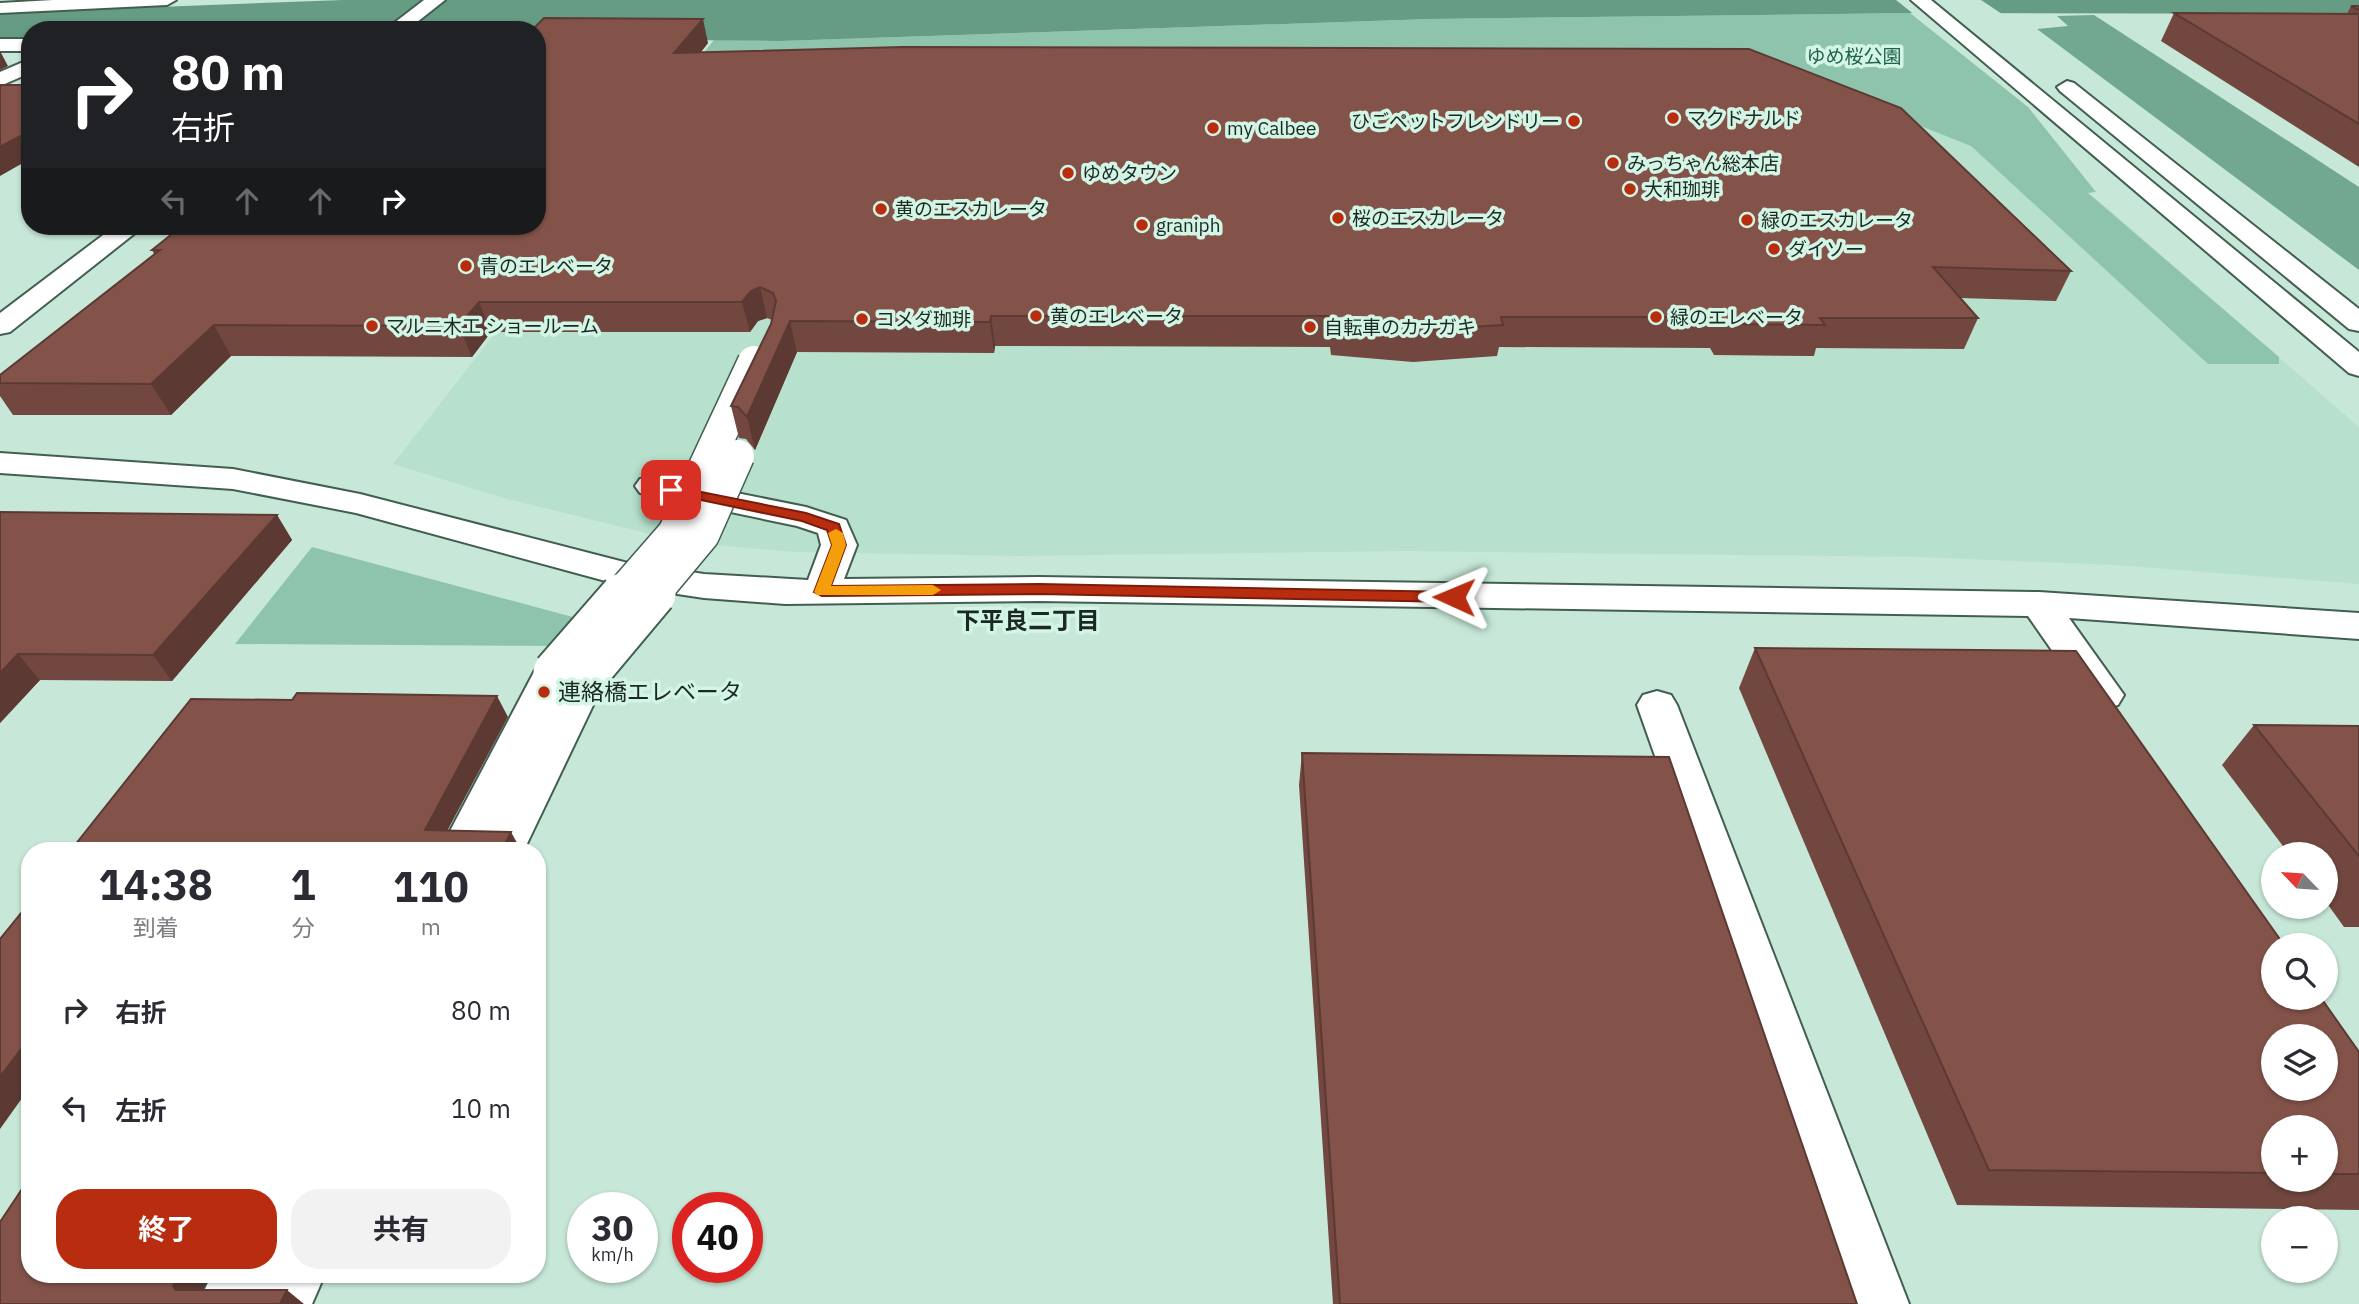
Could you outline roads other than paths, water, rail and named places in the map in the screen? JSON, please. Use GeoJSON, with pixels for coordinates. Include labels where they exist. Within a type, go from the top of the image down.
{"type":"FeatureCollection","features":[{"type":"Feature","properties":{"kind":"street"},"geometry":{"type":"LineString","coordinates":[[0,8],[167,0]]}},
{"type":"Feature","properties":{"kind":"street"},"geometry":{"type":"LineString","coordinates":[[407,21],[436,0]]}},
{"type":"Feature","properties":{"kind":"street"},"geometry":{"type":"LineString","coordinates":[[1920,0],[2359,367]]}},
{"type":"Feature","properties":{"kind":"street"},"geometry":{"type":"LineString","coordinates":[[0,45],[21,45]]}},
{"type":"Feature","properties":{"kind":"street"},"geometry":{"type":"LineString","coordinates":[[0,80],[21,70]]}},
{"type":"Feature","properties":{"kind":"street"},"geometry":{"type":"LineString","coordinates":[[2047,71],[2359,323]]}},
{"type":"Feature","properties":{"kind":"street"},"geometry":{"type":"LineString","coordinates":[[0,326],[119,235]]}},
{"type":"Feature","properties":{"kind":"street"},"geometry":{"type":"LineString","coordinates":[[466,842],[554,672],[674,533],[775,345],[704,535],[589,674],[506,842]]}},
{"type":"Feature","properties":{"kind":"street"},"geometry":{"type":"LineString","coordinates":[[0,463],[233,480],[360,504],[624,574],[704,586],[822,592],[1039,589],[2039,604],[2359,626]]}},
{"type":"Feature","properties":{"kind":"street"},"geometry":{"type":"LineString","coordinates":[[652,486],[806,517],[834,527],[839,545],[822,592]]}},
{"type":"Feature","properties":{"kind":"street"},"geometry":{"type":"LineString","coordinates":[[2039,604],[2128,729]]}},
{"type":"Feature","properties":{"kind":"street"},"geometry":{"type":"LineString","coordinates":[[1657,705],[1879,1304]]}},
{"type":"Feature","properties":{"kind":"street"},"geometry":{"type":"LineString","coordinates":[[228,1304],[239,1283]]}},
{"type":"Feature","properties":{"kind":"street"},"geometry":{"type":"LineString","coordinates":[[282,1304],[292,1283]]}},
{"type":"Feature","properties":{"kind":"place","name":"マクドナルド"},"geometry":{"type":"Point","coordinates":[1673,118]}},
{"type":"Feature","properties":{"kind":"place","name":"ひごペットフレンドリー"},"geometry":{"type":"Point","coordinates":[1574,121]}},
{"type":"Feature","properties":{"kind":"place","name":"my Calbee"},"geometry":{"type":"Point","coordinates":[1213,128]}},
{"type":"Feature","properties":{"kind":"place","name":"みっちゃん総本店"},"geometry":{"type":"Point","coordinates":[1613,163]}},
{"type":"Feature","properties":{"kind":"place","name":"ゆめタウン"},"geometry":{"type":"Point","coordinates":[1068,173]}},
{"type":"Feature","properties":{"kind":"place","name":"大和珈琲"},"geometry":{"type":"Point","coordinates":[1630,189]}},
{"type":"Feature","properties":{"kind":"place","name":"黄のエスカレータ"},"geometry":{"type":"Point","coordinates":[881,209]}},
{"type":"Feature","properties":{"kind":"place","name":"桜のエスカレータ"},"geometry":{"type":"Point","coordinates":[1338,218]}},
{"type":"Feature","properties":{"kind":"place","name":"緑のエスカレータ"},"geometry":{"type":"Point","coordinates":[1747,220]}},
{"type":"Feature","properties":{"kind":"place","name":"graniph"},"geometry":{"type":"Point","coordinates":[1142,225]}},
{"type":"Feature","properties":{"kind":"place","name":"ダイソー"},"geometry":{"type":"Point","coordinates":[1774,249]}},
{"type":"Feature","properties":{"kind":"place","name":"青のエレベータ"},"geometry":{"type":"Point","coordinates":[466,266]}},
{"type":"Feature","properties":{"kind":"place","name":"黄のエレベータ"},"geometry":{"type":"Point","coordinates":[1036,316]}},
{"type":"Feature","properties":{"kind":"place","name":"緑のエレベータ"},"geometry":{"type":"Point","coordinates":[1656,317]}},
{"type":"Feature","properties":{"kind":"place","name":"コメダ珈琲"},"geometry":{"type":"Point","coordinates":[862,319]}},
{"type":"Feature","properties":{"kind":"place","name":"マルニ木工 ショールーム"},"geometry":{"type":"Point","coordinates":[372,326]}},
{"type":"Feature","properties":{"kind":"place","name":"自転車のカナガキ"},"geometry":{"type":"Point","coordinates":[1310,327]}},
{"type":"Feature","properties":{"kind":"place","name":"連絡橋エレベータ"},"geometry":{"type":"Point","coordinates":[544,692]}},
{"type":"Feature","properties":{"kind":"district","name":"下平良二丁目"},"geometry":{"type":"Point","coordinates":[1028,621]}},
{"type":"Feature","properties":{"kind":"park label","name":"ゆめ桜公園"},"geometry":{"type":"Point","coordinates":[1854,56]}}]}
